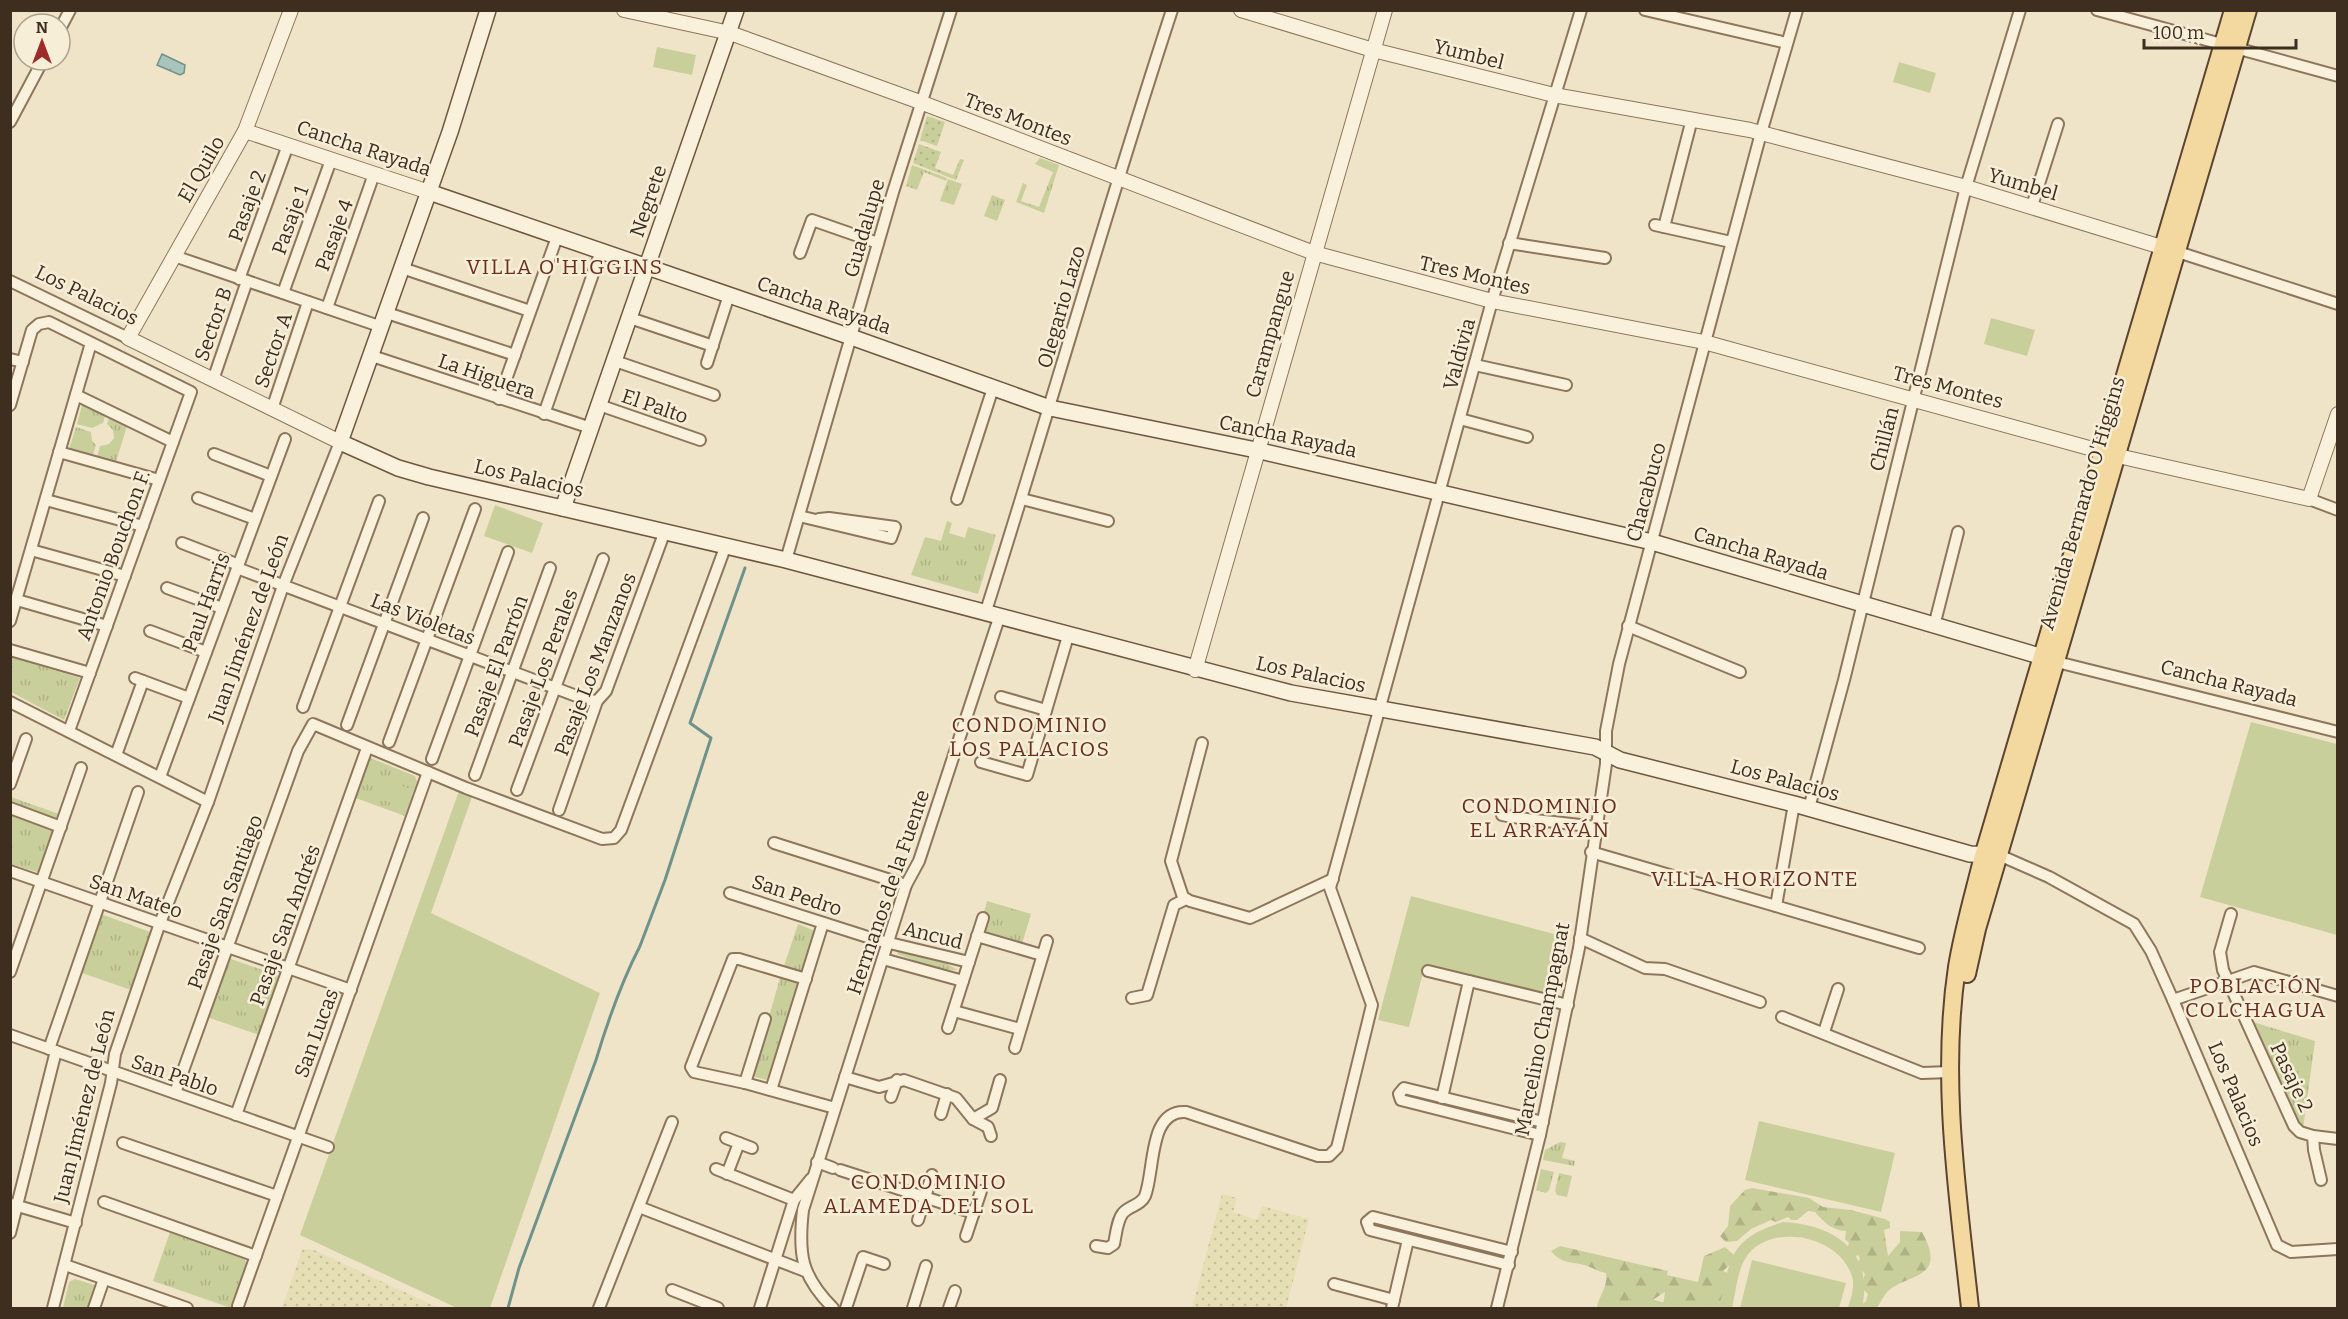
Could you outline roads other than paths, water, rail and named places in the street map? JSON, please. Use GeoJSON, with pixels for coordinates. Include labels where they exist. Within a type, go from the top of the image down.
{"type":"FeatureCollection","features":[{"type":"Feature","properties":{"kind":"main road","name":"Juan Jiménez de León"},"geometry":{"type":"LineString","coordinates":[[340,442],[429,192],[488,10]]}},
{"type":"Feature","properties":{"kind":"main road","name":"Negrete"},"geometry":{"type":"LineString","coordinates":[[563,508],[730,33],[736,10]]}},
{"type":"Feature","properties":{"kind":"main road","name":"Avenida Bernardo O'Higgins"},"geometry":{"type":"LineString","coordinates":[[2230,46],[2233,10]]}},
{"type":"Feature","properties":{"kind":"main road","name":"Avenida Bernardo O'Higgins"},"geometry":{"type":"LineString","coordinates":[[1970,1308],[1953,1144],[1950,1072],[1954,1005],[1966,978],[1991,856],[2230,46],[2248,10]]}},
{"type":"Feature","properties":{"kind":"main road","name":"Cancha Rayada"},"geometry":{"type":"LineString","coordinates":[[429,192],[1050,408],[1256,450],[1652,542],[2050,660]]}},
{"type":"Feature","properties":{"kind":"main road","name":"Los Palacios"},"geometry":{"type":"LineString","coordinates":[[340,442],[398,468],[429,477],[786,560],[1195,670],[1291,693],[1595,747],[1620,760],[1991,856]]}},
{"type":"Feature","properties":{"kind":"street","name":"El Quilo"},"geometry":{"type":"LineString","coordinates":[[128,338],[245,131],[291,10]]}},
{"type":"Feature","properties":{"kind":"street","name":"Tres Montes"},"geometry":{"type":"LineString","coordinates":[[624,10],[730,33],[920,102],[1314,253],[1492,301],[1704,342],[1913,397],[2111,454],[2309,499],[2337,510]]}},
{"type":"Feature","properties":{"kind":"street","name":"Guadalupe"},"geometry":{"type":"LineString","coordinates":[[786,560],[920,102],[951,10]]}},
{"type":"Feature","properties":{"kind":"street","name":"Olegario Lazo"},"geometry":{"type":"LineString","coordinates":[[992,616],[1022,499],[1117,177],[1172,10]]}},
{"type":"Feature","properties":{"kind":"street","name":"Yumbel"},"geometry":{"type":"LineString","coordinates":[[1241,10],[1373,50],[1554,95],[1761,133],[1966,187],[2337,304]]}},
{"type":"Feature","properties":{"kind":"street","name":"Carampangue"},"geometry":{"type":"LineString","coordinates":[[1195,670],[1256,450],[1385,10]]}},
{"type":"Feature","properties":{"kind":"street","name":"Valdivia"},"geometry":{"type":"LineString","coordinates":[[1332,879],[1381,710],[1492,301],[1581,10]]}},
{"type":"Feature","properties":{"kind":"street"},"geometry":{"type":"LineString","coordinates":[[1645,10],[1787,43]]}},
{"type":"Feature","properties":{"kind":"street","name":"Chacabuco"},"geometry":{"type":"LineString","coordinates":[[1606,752],[1608,717],[1628,626],[1731,242],[1797,10]]}},
{"type":"Feature","properties":{"kind":"street","name":"Chillán"},"geometry":{"type":"LineString","coordinates":[[1809,808],[1966,187],[2020,10]]}},
{"type":"Feature","properties":{"kind":"street"},"geometry":{"type":"LineString","coordinates":[[2097,10],[2337,76]]}},
{"type":"Feature","properties":{"kind":"street"},"geometry":{"type":"LineString","coordinates":[[10,122],[37,72]]}},
{"type":"Feature","properties":{"kind":"street"},"geometry":{"type":"LineString","coordinates":[[1692,119],[1660,226],[1731,242]]}},
{"type":"Feature","properties":{"kind":"street"},"geometry":{"type":"LineString","coordinates":[[2032,207],[2058,124]]}},
{"type":"Feature","properties":{"kind":"street","name":"Cancha Rayada"},"geometry":{"type":"LineString","coordinates":[[245,131],[429,192]]}},
{"type":"Feature","properties":{"kind":"street","name":"Pasaje 2"},"geometry":{"type":"LineString","coordinates":[[243,280],[288,145]]}},
{"type":"Feature","properties":{"kind":"street","name":"Pasaje 1"},"geometry":{"type":"LineString","coordinates":[[283,293],[331,160]]}},
{"type":"Feature","properties":{"kind":"street","name":"Pasaje 4"},"geometry":{"type":"LineString","coordinates":[[327,308],[374,174]]}},
{"type":"Feature","properties":{"kind":"street"},"geometry":{"type":"LineString","coordinates":[[800,253],[812,220],[878,243]]}},
{"type":"Feature","properties":{"kind":"street"},"geometry":{"type":"LineString","coordinates":[[499,399],[557,237]]}},
{"type":"Feature","properties":{"kind":"street"},"geometry":{"type":"LineString","coordinates":[[1509,243],[1605,258]]}},
{"type":"Feature","properties":{"kind":"street"},"geometry":{"type":"LineString","coordinates":[[544,414],[601,251]]}},
{"type":"Feature","properties":{"kind":"street"},"geometry":{"type":"LineString","coordinates":[[174,256],[327,308],[384,320],[515,355]]}},
{"type":"Feature","properties":{"kind":"street"},"geometry":{"type":"LineString","coordinates":[[402,268],[530,311]]}},
{"type":"Feature","properties":{"kind":"street","name":"Sector B"},"geometry":{"type":"LineString","coordinates":[[213,380],[243,280]]}},
{"type":"Feature","properties":{"kind":"street","name":"Los Palacios"},"geometry":{"type":"LineString","coordinates":[[10,281],[340,442]]}},
{"type":"Feature","properties":{"kind":"street"},"geometry":{"type":"LineString","coordinates":[[707,363],[729,295]]}},
{"type":"Feature","properties":{"kind":"street","name":"Sector A"},"geometry":{"type":"LineString","coordinates":[[272,409],[308,302]]}},
{"type":"Feature","properties":{"kind":"street"},"geometry":{"type":"LineString","coordinates":[[630,318],[713,346]]}},
{"type":"Feature","properties":{"kind":"street"},"geometry":{"type":"LineString","coordinates":[[10,405],[34,327],[49,322],[91,343],[10,621]]}},
{"type":"Feature","properties":{"kind":"street","name":"Antonio Bouchon F."},"geometry":{"type":"LineString","coordinates":[[69,731],[191,392],[91,343]]}},
{"type":"Feature","properties":{"kind":"street","name":"La Higuera"},"geometry":{"type":"LineString","coordinates":[[372,356],[591,428]]}},
{"type":"Feature","properties":{"kind":"street"},"geometry":{"type":"LineString","coordinates":[[10,359],[22,362]]}},
{"type":"Feature","properties":{"kind":"street"},"geometry":{"type":"LineString","coordinates":[[615,361],[714,395]]}},
{"type":"Feature","properties":{"kind":"street"},"geometry":{"type":"LineString","coordinates":[[1475,364],[1566,386]]}},
{"type":"Feature","properties":{"kind":"street"},"geometry":{"type":"LineString","coordinates":[[957,499],[993,388]]}},
{"type":"Feature","properties":{"kind":"street"},"geometry":{"type":"LineString","coordinates":[[76,395],[173,442]]}},
{"type":"Feature","properties":{"kind":"street","name":"El Palto"},"geometry":{"type":"LineString","coordinates":[[599,405],[700,440]]}},
{"type":"Feature","properties":{"kind":"street"},"geometry":{"type":"LineString","coordinates":[[2309,499],[2337,414]]}},
{"type":"Feature","properties":{"kind":"street"},"geometry":{"type":"LineString","coordinates":[[1460,418],[1527,437]]}},
{"type":"Feature","properties":{"kind":"street","name":"Paul Harris"},"geometry":{"type":"LineString","coordinates":[[160,777],[285,439]]}},
{"type":"Feature","properties":{"kind":"street","name":"Juan Jiménez de León"},"geometry":{"type":"LineString","coordinates":[[53,1308],[76,1223],[115,1054],[160,923],[208,802],[284,586],[340,442]]}},
{"type":"Feature","properties":{"kind":"street"},"geometry":{"type":"LineString","coordinates":[[59,452],[159,480]]}},
{"type":"Feature","properties":{"kind":"street"},"geometry":{"type":"LineString","coordinates":[[214,454],[272,476]]}},
{"type":"Feature","properties":{"kind":"street"},"geometry":{"type":"LineString","coordinates":[[198,498],[255,519]]}},
{"type":"Feature","properties":{"kind":"street"},"geometry":{"type":"LineString","coordinates":[[1022,499],[1108,522]]}},
{"type":"Feature","properties":{"kind":"street"},"geometry":{"type":"LineString","coordinates":[[46,500],[143,526]]}},
{"type":"Feature","properties":{"kind":"street"},"geometry":{"type":"LineString","coordinates":[[303,707],[379,501]]}},
{"type":"Feature","properties":{"kind":"street"},"geometry":{"type":"LineString","coordinates":[[388,742],[475,509]]}},
{"type":"Feature","properties":{"kind":"street"},"geometry":{"type":"LineString","coordinates":[[799,516],[891,538],[895,527],[829,518],[819,519]]}},
{"type":"Feature","properties":{"kind":"street"},"geometry":{"type":"LineString","coordinates":[[346,725],[423,518]]}},
{"type":"Feature","properties":{"kind":"street","name":"Pasaje Los Manzanos"},"geometry":{"type":"LineString","coordinates":[[559,810],[597,701],[606,691],[665,531]]}},
{"type":"Feature","properties":{"kind":"street"},"geometry":{"type":"LineString","coordinates":[[1934,626],[1959,532]]}},
{"type":"Feature","properties":{"kind":"street","name":"Las Violetas"},"geometry":{"type":"LineString","coordinates":[[182,543],[284,586],[587,700],[597,701]]}},
{"type":"Feature","properties":{"kind":"street"},"geometry":{"type":"LineString","coordinates":[[368,748],[602,839],[614,838],[621,830],[726,545]]}},
{"type":"Feature","properties":{"kind":"street"},"geometry":{"type":"LineString","coordinates":[[31,550],[125,576]]}},
{"type":"Feature","properties":{"kind":"street"},"geometry":{"type":"LineString","coordinates":[[432,759],[507,552]]}},
{"type":"Feature","properties":{"kind":"street","name":"Pasaje Los Perales"},"geometry":{"type":"LineString","coordinates":[[517,790],[603,559]]}},
{"type":"Feature","properties":{"kind":"street","name":"Pasaje El Parrón"},"geometry":{"type":"LineString","coordinates":[[475,775],[550,568]]}},
{"type":"Feature","properties":{"kind":"street"},"geometry":{"type":"LineString","coordinates":[[167,588],[222,608]]}},
{"type":"Feature","properties":{"kind":"street"},"geometry":{"type":"LineString","coordinates":[[16,600],[107,626]]}},
{"type":"Feature","properties":{"kind":"street","name":"Hermanos de la Fuente"},"geometry":{"type":"LineString","coordinates":[[805,1271],[800,1248],[800,1230],[812,1179],[906,885],[919,861],[992,616]]}},
{"type":"Feature","properties":{"kind":"street"},"geometry":{"type":"LineString","coordinates":[[1628,626],[1740,672]]}},
{"type":"Feature","properties":{"kind":"street"},"geometry":{"type":"LineString","coordinates":[[150,631],[206,652]]}},
{"type":"Feature","properties":{"kind":"street"},"geometry":{"type":"LineString","coordinates":[[981,762],[1027,775],[1068,636]]}},
{"type":"Feature","properties":{"kind":"street"},"geometry":{"type":"LineString","coordinates":[[10,651],[90,673]]}},
{"type":"Feature","properties":{"kind":"street","name":"Cancha Rayada"},"geometry":{"type":"LineString","coordinates":[[2050,660],[2337,732]]}},
{"type":"Feature","properties":{"kind":"street"},"geometry":{"type":"LineString","coordinates":[[116,755],[139,679],[189,698]]}},
{"type":"Feature","properties":{"kind":"street"},"geometry":{"type":"LineString","coordinates":[[1001,697],[1046,710]]}},
{"type":"Feature","properties":{"kind":"street"},"geometry":{"type":"LineString","coordinates":[[10,702],[208,802]]}},
{"type":"Feature","properties":{"kind":"street","name":"Pasaje San Santiago"},"geometry":{"type":"LineString","coordinates":[[175,1093],[298,751],[313,724],[368,748]]}},
{"type":"Feature","properties":{"kind":"street"},"geometry":{"type":"LineString","coordinates":[[10,784],[26,740]]}},
{"type":"Feature","properties":{"kind":"street"},"geometry":{"type":"LineString","coordinates":[[1202,744],[1171,861],[1181,893],[1186,899],[1250,918],[1332,879]]}},
{"type":"Feature","properties":{"kind":"street","name":"Pasaje San Andrés"},"geometry":{"type":"LineString","coordinates":[[236,1115],[368,748]]}},
{"type":"Feature","properties":{"kind":"street","name":"Marcelino Champagnat"},"geometry":{"type":"LineString","coordinates":[[1497,1308],[1540,1135],[1568,1005],[1580,938],[1606,752]]}},
{"type":"Feature","properties":{"kind":"street"},"geometry":{"type":"LineString","coordinates":[[10,972],[81,768]]}},
{"type":"Feature","properties":{"kind":"street","name":"San Lucas"},"geometry":{"type":"LineString","coordinates":[[238,1306],[428,772]]}},
{"type":"Feature","properties":{"kind":"street"},"geometry":{"type":"LineString","coordinates":[[10,1233],[14,1205],[53,1050],[138,792]]}},
{"type":"Feature","properties":{"kind":"street"},"geometry":{"type":"LineString","coordinates":[[1776,906],[1794,804]]}},
{"type":"Feature","properties":{"kind":"street"},"geometry":{"type":"LineString","coordinates":[[10,808],[61,827]]}},
{"type":"Feature","properties":{"kind":"street"},"geometry":{"type":"LineString","coordinates":[[1502,815],[1543,823],[1556,820],[1595,827]]}},
{"type":"Feature","properties":{"kind":"street"},"geometry":{"type":"LineString","coordinates":[[774,843],[906,885]]}},
{"type":"Feature","properties":{"kind":"street"},"geometry":{"type":"LineString","coordinates":[[1591,852],[1919,948]]}},
{"type":"Feature","properties":{"kind":"street","name":"Los Palacios"},"geometry":{"type":"LineString","coordinates":[[1991,856],[2049,876],[2129,919],[2148,945],[2173,1000],[2277,1245],[2291,1252],[2337,1249]]}},
{"type":"Feature","properties":{"kind":"street","name":"San Mateo"},"geometry":{"type":"LineString","coordinates":[[10,871],[351,990]]}},
{"type":"Feature","properties":{"kind":"street"},"geometry":{"type":"LineString","coordinates":[[1096,1246],[1108,1248],[1114,1244],[1120,1216],[1145,1196],[1160,1127],[1167,1116],[1174,1113],[1186,1113],[1318,1156],[1329,1156],[1337,1148],[1372,1005],[1330,888],[1332,879]]}},
{"type":"Feature","properties":{"kind":"street","name":"San Pedro"},"geometry":{"type":"LineString","coordinates":[[730,893],[888,942]]}},
{"type":"Feature","properties":{"kind":"street"},"geometry":{"type":"LineString","coordinates":[[1132,998],[1147,995],[1173,905],[1186,899]]}},
{"type":"Feature","properties":{"kind":"street","name":"Pasaje 2"},"geometry":{"type":"LineString","coordinates":[[2231,914],[2220,952],[2220,960],[2294,1126],[2300,1132],[2313,1136],[2315,1159],[2321,1180]]}},
{"type":"Feature","properties":{"kind":"street"},"geometry":{"type":"LineString","coordinates":[[948,1028],[982,918]]}},
{"type":"Feature","properties":{"kind":"street"},"geometry":{"type":"LineString","coordinates":[[771,1090],[823,923]]}},
{"type":"Feature","properties":{"kind":"street"},"geometry":{"type":"LineString","coordinates":[[977,936],[1042,955]]}},
{"type":"Feature","properties":{"kind":"street"},"geometry":{"type":"LineString","coordinates":[[1580,938],[1645,968],[1665,969],[1760,1002]]}},
{"type":"Feature","properties":{"kind":"street"},"geometry":{"type":"LineString","coordinates":[[1015,1048],[1047,941]]}},
{"type":"Feature","properties":{"kind":"street","name":"Ancud"},"geometry":{"type":"LineString","coordinates":[[888,942],[969,962]]}},
{"type":"Feature","properties":{"kind":"street"},"geometry":{"type":"LineString","coordinates":[[806,979],[739,958],[730,963],[691,1067],[694,1072],[745,1083],[835,1108]]}},
{"type":"Feature","properties":{"kind":"street","name":"Ancud"},"geometry":{"type":"LineString","coordinates":[[883,959],[963,981]]}},
{"type":"Feature","properties":{"kind":"street"},"geometry":{"type":"LineString","coordinates":[[1428,971],[1568,1005]]}},
{"type":"Feature","properties":{"kind":"street"},"geometry":{"type":"LineString","coordinates":[[2173,1000],[2254,972],[2337,996]]}},
{"type":"Feature","properties":{"kind":"street"},"geometry":{"type":"LineString","coordinates":[[1442,1098],[1469,981]]}},
{"type":"Feature","properties":{"kind":"street"},"geometry":{"type":"LineString","coordinates":[[1824,1032],[1838,989]]}},
{"type":"Feature","properties":{"kind":"street"},"geometry":{"type":"LineString","coordinates":[[954,1011],[1020,1029]]}},
{"type":"Feature","properties":{"kind":"street"},"geometry":{"type":"LineString","coordinates":[[1782,1017],[1922,1073],[1950,1072]]}},
{"type":"Feature","properties":{"kind":"street"},"geometry":{"type":"LineString","coordinates":[[745,1083],[765,1019]]}},
{"type":"Feature","properties":{"kind":"street","name":"San Pablo"},"geometry":{"type":"LineString","coordinates":[[10,1035],[328,1147]]}},
{"type":"Feature","properties":{"kind":"street"},"geometry":{"type":"LineString","coordinates":[[845,1077],[879,1087],[897,1080],[947,1094],[962,1102],[973,1119],[988,1127],[992,1136]]}},
{"type":"Feature","properties":{"kind":"street"},"geometry":{"type":"LineString","coordinates":[[891,1097],[897,1080]]}},
{"type":"Feature","properties":{"kind":"street"},"geometry":{"type":"LineString","coordinates":[[973,1119],[992,1108],[1000,1080]]}},
{"type":"Feature","properties":{"kind":"street"},"geometry":{"type":"LineString","coordinates":[[1540,1135],[1401,1100],[1399,1097],[1404,1088],[1543,1122]]}},
{"type":"Feature","properties":{"kind":"street"},"geometry":{"type":"LineString","coordinates":[[941,1114],[947,1094]]}},
{"type":"Feature","properties":{"kind":"street"},"geometry":{"type":"LineString","coordinates":[[599,1308],[672,1122]]}},
{"type":"Feature","properties":{"kind":"street"},"geometry":{"type":"LineString","coordinates":[[2313,1136],[2337,1139]]}},
{"type":"Feature","properties":{"kind":"street"},"geometry":{"type":"LineString","coordinates":[[726,1138],[752,1148]]}},
{"type":"Feature","properties":{"kind":"street"},"geometry":{"type":"LineString","coordinates":[[123,1143],[277,1196]]}},
{"type":"Feature","properties":{"kind":"street"},"geometry":{"type":"LineString","coordinates":[[727,1174],[739,1143]]}},
{"type":"Feature","properties":{"kind":"street"},"geometry":{"type":"LineString","coordinates":[[817,1162],[974,1214]]}},
{"type":"Feature","properties":{"kind":"street"},"geometry":{"type":"LineString","coordinates":[[716,1169],[794,1200]]}},
{"type":"Feature","properties":{"kind":"street"},"geometry":{"type":"LineString","coordinates":[[918,1220],[932,1175]]}},
{"type":"Feature","properties":{"kind":"street"},"geometry":{"type":"LineString","coordinates":[[760,1308],[777,1260],[794,1200],[812,1179]]}},
{"type":"Feature","properties":{"kind":"street"},"geometry":{"type":"LineString","coordinates":[[966,1236],[981,1191]]}},
{"type":"Feature","properties":{"kind":"street"},"geometry":{"type":"LineString","coordinates":[[104,1202],[256,1256]]}},
{"type":"Feature","properties":{"kind":"street"},"geometry":{"type":"LineString","coordinates":[[14,1205],[76,1223]]}},
{"type":"Feature","properties":{"kind":"street"},"geometry":{"type":"LineString","coordinates":[[639,1207],[805,1271],[819,1294],[834,1308]]}},
{"type":"Feature","properties":{"kind":"street"},"geometry":{"type":"LineString","coordinates":[[1509,1265],[1370,1230],[1367,1222],[1373,1217],[1512,1252]]}},
{"type":"Feature","properties":{"kind":"street"},"geometry":{"type":"LineString","coordinates":[[1334,1284],[1393,1304],[1408,1240]]}},
{"type":"Feature","properties":{"kind":"street"},"geometry":{"type":"LineString","coordinates":[[846,1308],[863,1257],[884,1264]]}},
{"type":"Feature","properties":{"kind":"street"},"geometry":{"type":"LineString","coordinates":[[65,1265],[104,1279],[155,1303],[187,1308]]}},
{"type":"Feature","properties":{"kind":"street"},"geometry":{"type":"LineString","coordinates":[[913,1308],[926,1266]]}},
{"type":"Feature","properties":{"kind":"street"},"geometry":{"type":"LineString","coordinates":[[94,1308],[104,1279]]}},
{"type":"Feature","properties":{"kind":"street"},"geometry":{"type":"LineString","coordinates":[[672,1290],[718,1308]]}},
{"type":"Feature","properties":{"kind":"street"},"geometry":{"type":"LineString","coordinates":[[949,1308],[955,1292]]}},
{"type":"Feature","properties":{"kind":"water"},"geometry":{"type":"Polygon","coordinates":[[[162,54],[185,65],[184,73],[180,75],[157,65],[162,54]]]}},
{"type":"Feature","properties":{"kind":"waterway"},"geometry":{"type":"LineString","coordinates":[[508,1308],[519,1268],[596,1060],[615,1002],[640,946],[665,880],[711,738],[690,723],[745,568]]}},
{"type":"Feature","properties":{"kind":"district","name":"VILLA O'HIGGINS"},"geometry":{"type":"Point","coordinates":[565,267]}},
{"type":"Feature","properties":{"kind":"district","name":"CONDOMINIO LOS PALACIOS"},"geometry":{"type":"Point","coordinates":[1030,737]}},
{"type":"Feature","properties":{"kind":"district","name":"CONDOMINIO EL ARRAYÁN"},"geometry":{"type":"Point","coordinates":[1540,818]}},
{"type":"Feature","properties":{"kind":"district","name":"VILLA HORIZONTE"},"geometry":{"type":"Point","coordinates":[1755,879]}},
{"type":"Feature","properties":{"kind":"district","name":"POBLACIÓN COLCHAGUA"},"geometry":{"type":"Point","coordinates":[2256,998]}},
{"type":"Feature","properties":{"kind":"district","name":"CONDOMINIO ALAMEDA DEL SOL"},"geometry":{"type":"Point","coordinates":[929,1194]}}]}
